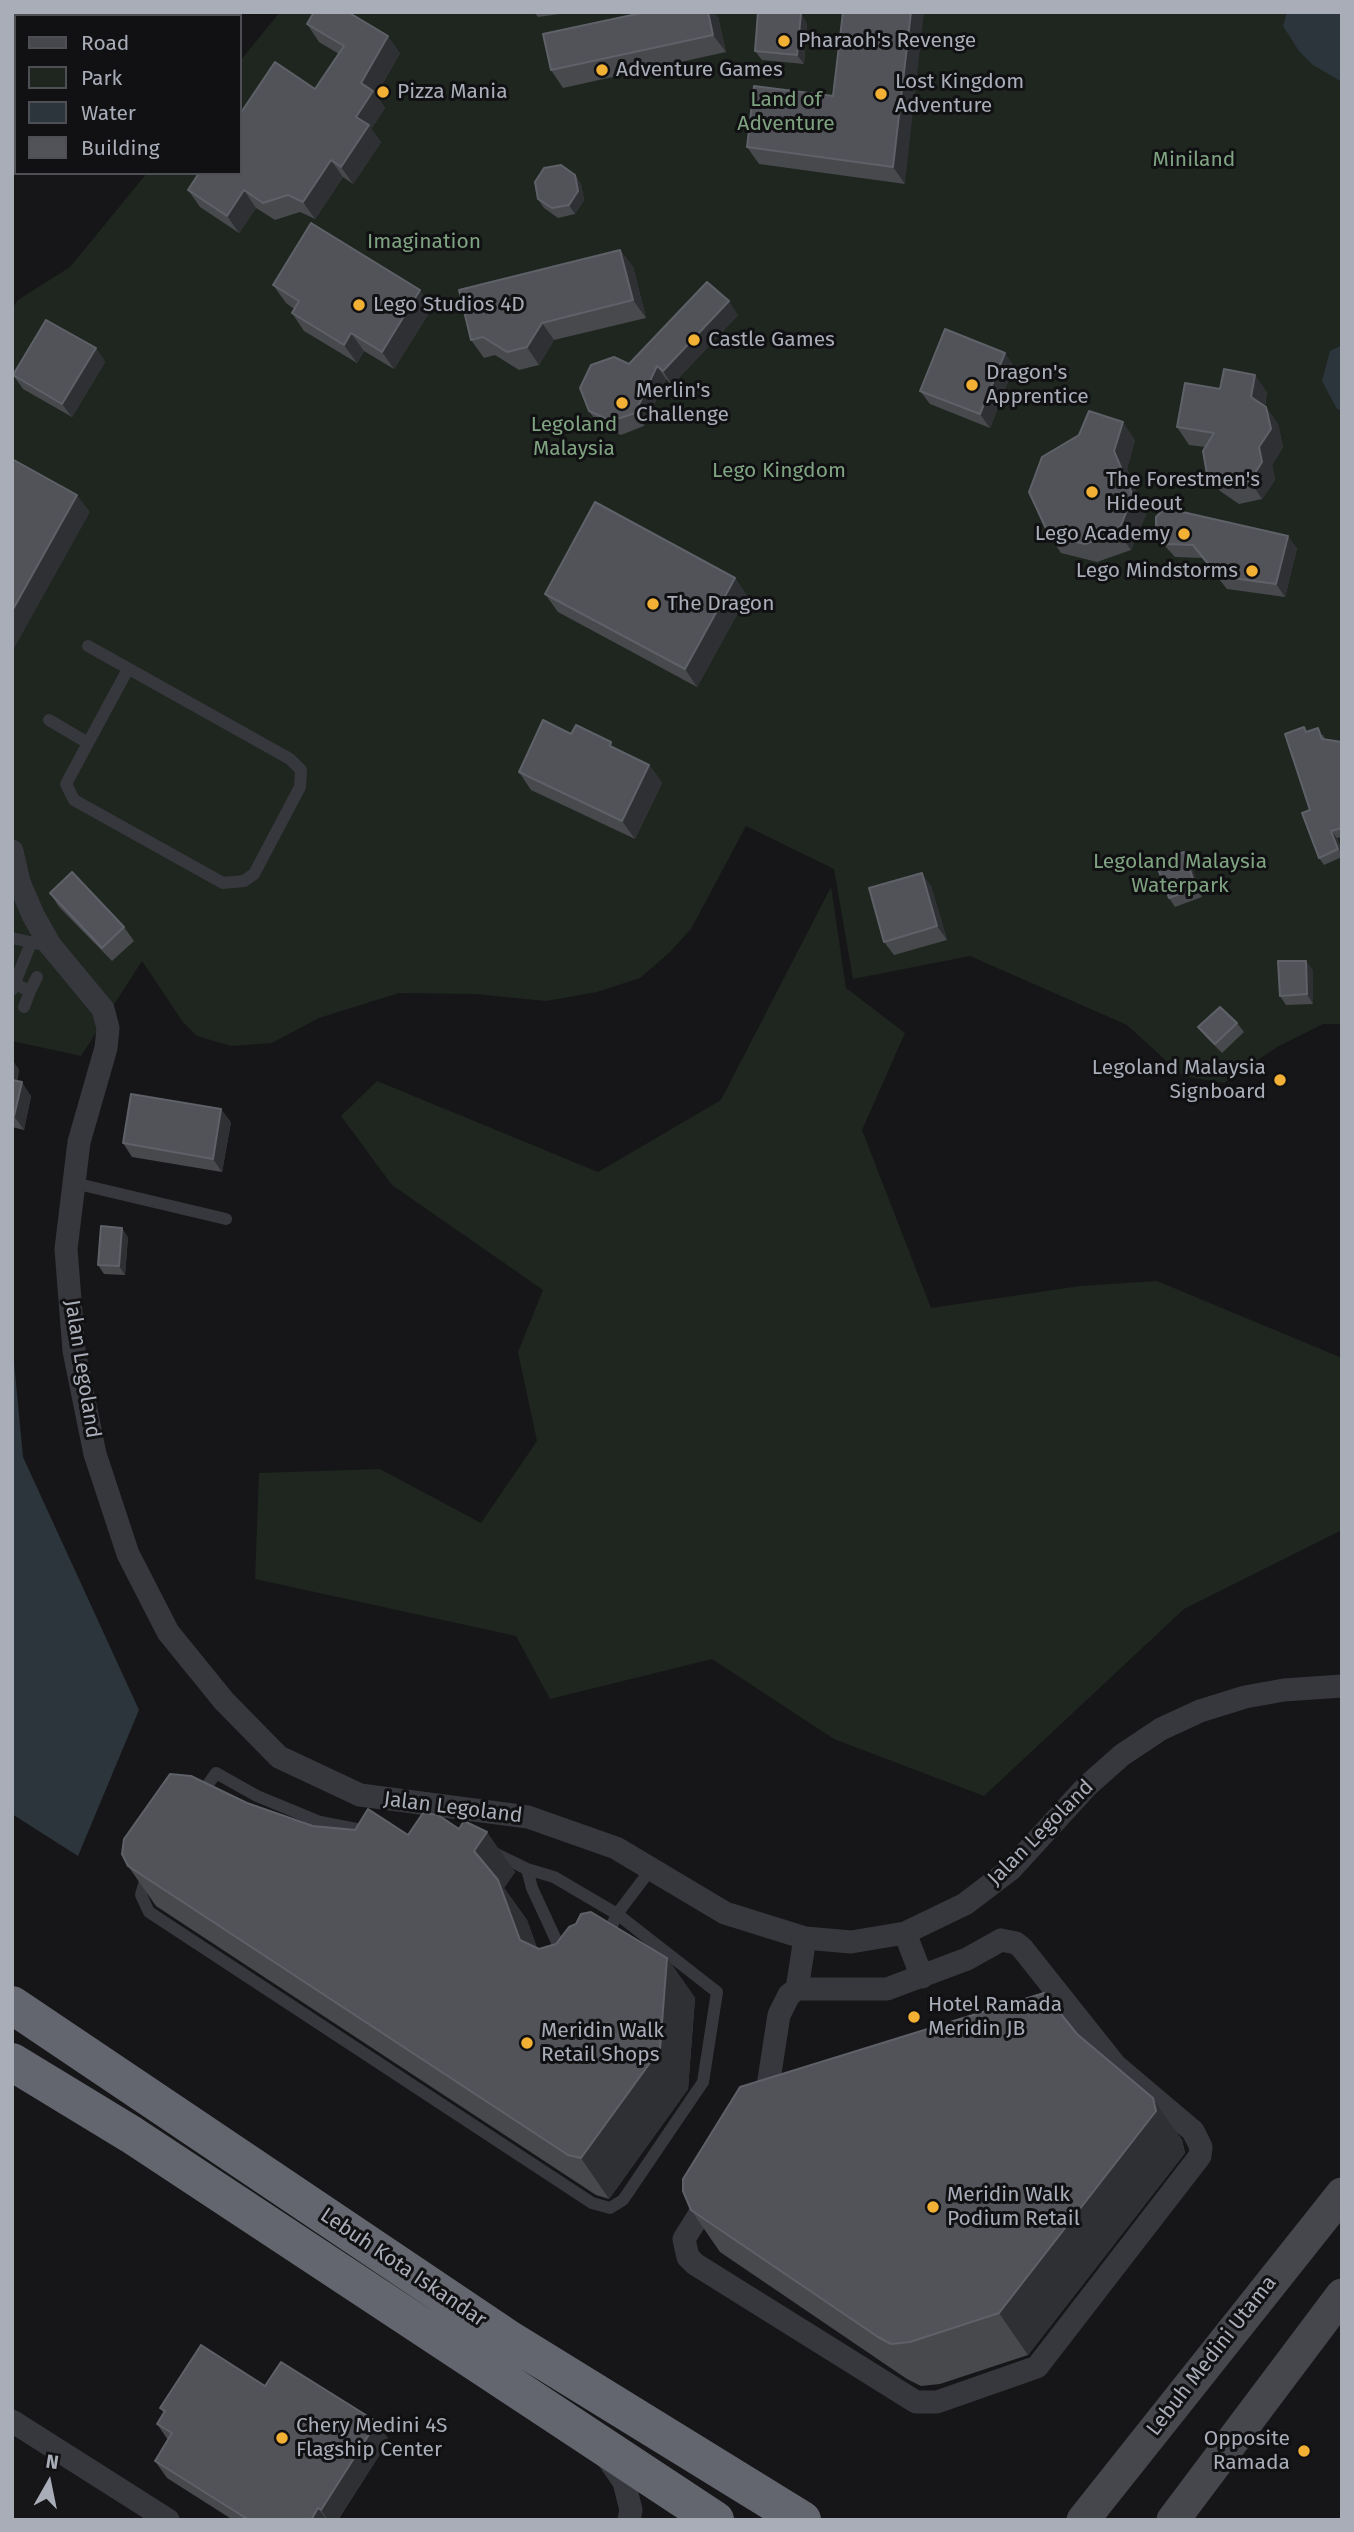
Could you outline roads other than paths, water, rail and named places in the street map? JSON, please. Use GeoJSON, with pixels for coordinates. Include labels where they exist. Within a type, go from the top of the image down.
{"type":"FeatureCollection","features":[{"type":"Feature","properties":{"kind":"highway","name":"Lebuh Kota Iskandar"},"geometry":{"type":"LineString","coordinates":[[12,2004],[510,2340],[802,2520]]}},
{"type":"Feature","properties":{"kind":"highway","name":"Lebuh Kota Iskandar"},"geometry":{"type":"LineString","coordinates":[[12,2062],[132,2134],[715,2520]]}},
{"type":"Feature","properties":{"kind":"main road","name":"Lebuh Medini Utama"},"geometry":{"type":"LineString","coordinates":[[1083,2520],[1342,2194]]}},
{"type":"Feature","properties":{"kind":"main road"},"geometry":{"type":"LineString","coordinates":[[1173,2520],[1342,2295]]}},
{"type":"Feature","properties":{"kind":"street","name":"Jalan Legoland"},"geometry":{"type":"LineString","coordinates":[[12,851],[19,882],[41,944],[103,1009],[108,1028],[106,1048],[79,1142],[66,1249],[74,1351],[95,1454],[128,1554],[168,1632],[224,1701],[279,1757],[360,1796],[528,1817],[616,1848],[725,1913],[805,1938],[851,1942],[905,1933],[965,1904],[1011,1868],[1087,1786],[1122,1755],[1161,1729],[1245,1697],[1284,1690],[1342,1686]]}},
{"type":"Feature","properties":{"kind":"street"},"geometry":{"type":"LineString","coordinates":[[905,1933],[922,1977]]}},
{"type":"Feature","properties":{"kind":"street"},"geometry":{"type":"LineString","coordinates":[[797,1989],[887,1989],[967,1959],[994,1943],[1009,1940],[1022,1948],[1115,2065],[1193,2131],[1201,2147],[1200,2155],[1037,2367],[937,2402],[916,2402],[688,2257],[684,2248],[687,2230],[760,2117],[766,2099],[779,2015],[783,2004],[797,1989],[805,1938]]}},
{"type":"Feature","properties":{"kind":"street"},"geometry":{"type":"LineString","coordinates":[[1050,2027],[1076,2019]]}},
{"type":"Feature","properties":{"kind":"street"},"geometry":{"type":"LineString","coordinates":[[760,2117],[786,2109]]}},
{"type":"Feature","properties":{"kind":"street"},"geometry":{"type":"LineString","coordinates":[[12,2421],[168,2520]]}},
{"type":"Feature","properties":{"kind":"street"},"geometry":{"type":"LineString","coordinates":[[597,2443],[624,2482],[631,2510],[629,2520]]}},
{"type":"Feature","properties":{"kind":"lane"},"geometry":{"type":"LineString","coordinates":[[88,646],[289,759],[301,770],[300,787],[254,874],[244,881],[223,883],[74,800],[67,790],[66,784],[128,669]]}},
{"type":"Feature","properties":{"kind":"lane"},"geometry":{"type":"LineString","coordinates":[[49,720],[88,743]]}},
{"type":"Feature","properties":{"kind":"lane"},"geometry":{"type":"LineString","coordinates":[[13,941],[41,944],[14,987],[30,990]]}},
{"type":"Feature","properties":{"kind":"lane"},"geometry":{"type":"LineString","coordinates":[[24,1007],[37,976]]}},
{"type":"Feature","properties":{"kind":"lane"},"geometry":{"type":"LineString","coordinates":[[74,1183],[226,1219]]}},
{"type":"Feature","properties":{"kind":"lane"},"geometry":{"type":"LineString","coordinates":[[192,1808],[216,1773],[257,1796],[320,1822],[386,1834]]}},
{"type":"Feature","properties":{"kind":"lane"},"geometry":{"type":"LineString","coordinates":[[152,1864],[144,1876],[141,1895],[149,1912],[592,2203],[610,2208],[623,2200],[703,2082],[718,2004],[717,1992],[617,1914],[554,1877],[492,1852],[479,1850]]}},
{"type":"Feature","properties":{"kind":"lane"},"geometry":{"type":"LineString","coordinates":[[527,1868],[532,1888],[569,1967]]}},
{"type":"Feature","properties":{"kind":"lane"},"geometry":{"type":"LineString","coordinates":[[603,1947],[617,1914],[651,1868]]}},
{"type":"Feature","properties":{"kind":"water"},"geometry":{"type":"Polygon","coordinates":[[[1287,12],[1342,12],[1342,82],[1313,65],[1299,51],[1283,26],[1287,12]]]}},
{"type":"Feature","properties":{"kind":"water"},"geometry":{"type":"Polygon","coordinates":[[[1342,345],[1342,410],[1337,409],[1322,381],[1330,351],[1342,345]]]}},
{"type":"Feature","properties":{"kind":"water"},"geometry":{"type":"Polygon","coordinates":[[[12,1341],[23,1457],[139,1710],[78,1856],[12,1814],[12,1341]]]}},
{"type":"Feature","properties":{"kind":"place","name":"Pharaoh's Revenge"},"geometry":{"type":"Point","coordinates":[784,41]}},
{"type":"Feature","properties":{"kind":"place","name":"Adventure Games"},"geometry":{"type":"Point","coordinates":[602,70]}},
{"type":"Feature","properties":{"kind":"place","name":"Pizza Mania"},"geometry":{"type":"Point","coordinates":[383,92]}},
{"type":"Feature","properties":{"kind":"place","name":"Lost Kingdom Adventure"},"geometry":{"type":"Point","coordinates":[881,94]}},
{"type":"Feature","properties":{"kind":"place","name":"Lego Studios 4D"},"geometry":{"type":"Point","coordinates":[359,305]}},
{"type":"Feature","properties":{"kind":"place","name":"Castle Games"},"geometry":{"type":"Point","coordinates":[694,340]}},
{"type":"Feature","properties":{"kind":"place","name":"Dragon's Apprentice"},"geometry":{"type":"Point","coordinates":[972,385]}},
{"type":"Feature","properties":{"kind":"place","name":"Merlin's Challenge"},"geometry":{"type":"Point","coordinates":[622,403]}},
{"type":"Feature","properties":{"kind":"place","name":"The Forestmen's Hideout"},"geometry":{"type":"Point","coordinates":[1092,492]}},
{"type":"Feature","properties":{"kind":"place","name":"Lego Academy"},"geometry":{"type":"Point","coordinates":[1184,534]}},
{"type":"Feature","properties":{"kind":"place","name":"Lego Mindstorms"},"geometry":{"type":"Point","coordinates":[1252,571]}},
{"type":"Feature","properties":{"kind":"place","name":"The Dragon"},"geometry":{"type":"Point","coordinates":[653,604]}},
{"type":"Feature","properties":{"kind":"place","name":"Legoland Malaysia Signboard"},"geometry":{"type":"Point","coordinates":[1280,1080]}},
{"type":"Feature","properties":{"kind":"place","name":"Hotel Ramada Meridin JB"},"geometry":{"type":"Point","coordinates":[914,2017]}},
{"type":"Feature","properties":{"kind":"place","name":"Meridin Walk Retail Shops"},"geometry":{"type":"Point","coordinates":[527,2043]}},
{"type":"Feature","properties":{"kind":"place","name":"Meridin Walk Podium Retail"},"geometry":{"type":"Point","coordinates":[933,2207]}},
{"type":"Feature","properties":{"kind":"place","name":"Chery Medini 4S Flagship Center"},"geometry":{"type":"Point","coordinates":[282,2438]}},
{"type":"Feature","properties":{"kind":"place","name":"Opposite Ramada"},"geometry":{"type":"Point","coordinates":[1304,2451]}},
{"type":"Feature","properties":{"kind":"park label","name":"Land of Adventure"},"geometry":{"type":"Point","coordinates":[786,112]}},
{"type":"Feature","properties":{"kind":"park label","name":"Miniland"},"geometry":{"type":"Point","coordinates":[1194,160]}},
{"type":"Feature","properties":{"kind":"park label","name":"Imagination"},"geometry":{"type":"Point","coordinates":[424,242]}},
{"type":"Feature","properties":{"kind":"park label","name":"Legoland Malaysia"},"geometry":{"type":"Point","coordinates":[574,437]}},
{"type":"Feature","properties":{"kind":"park label","name":"Lego Kingdom"},"geometry":{"type":"Point","coordinates":[779,471]}},
{"type":"Feature","properties":{"kind":"park label","name":"Legoland Malaysia Waterpark"},"geometry":{"type":"Point","coordinates":[1180,874]}}]}
